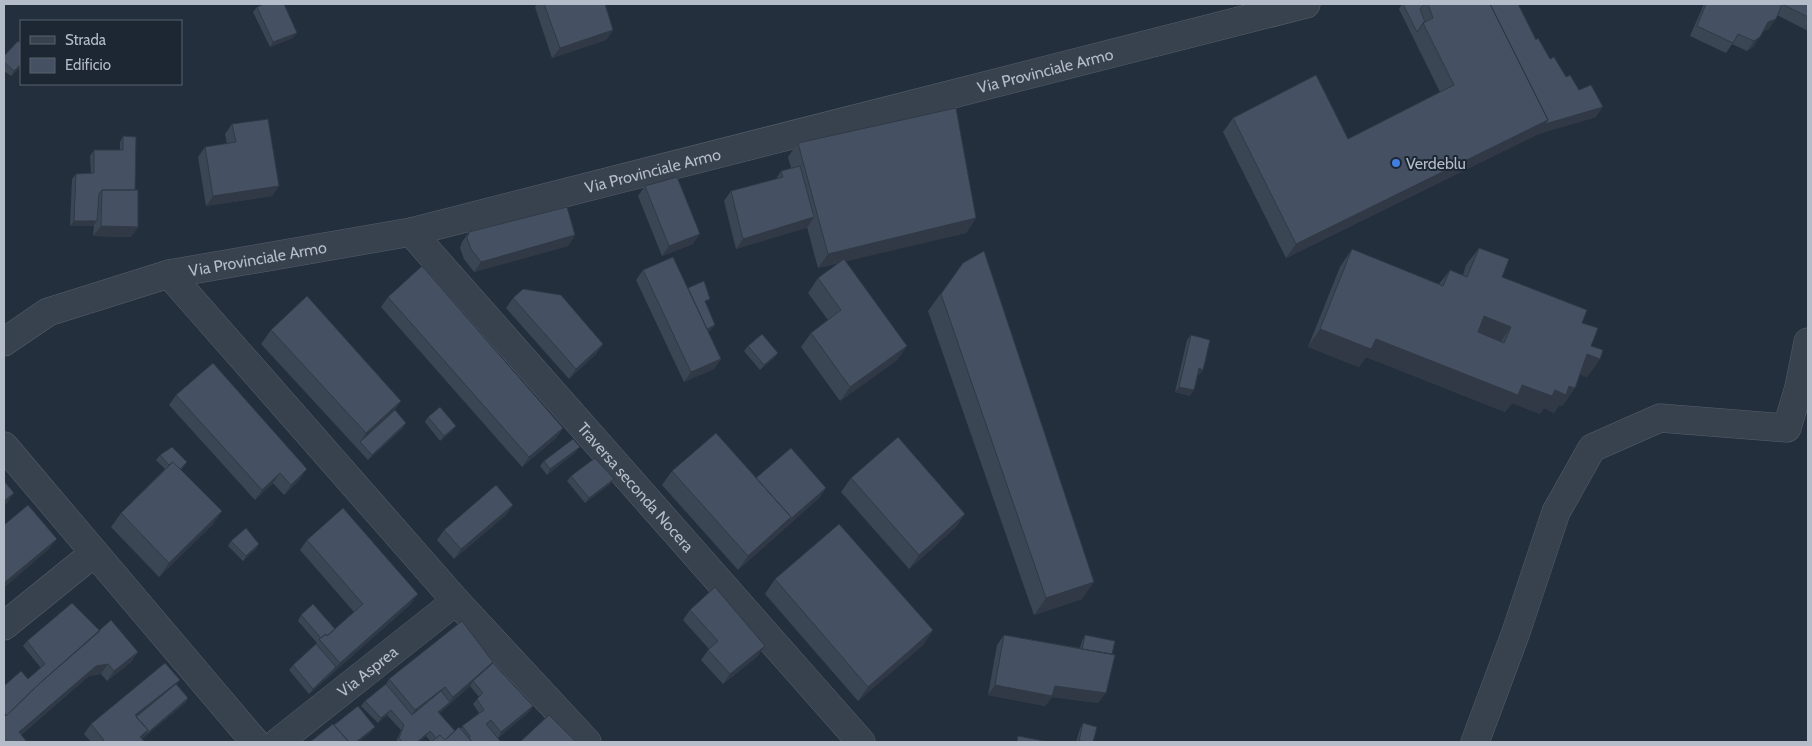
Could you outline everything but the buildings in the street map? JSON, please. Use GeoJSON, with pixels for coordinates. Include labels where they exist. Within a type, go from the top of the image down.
{"type":"FeatureCollection","features":[{"type":"Feature","properties":{"kind":"street","name":"Via Provinciale Armo"},"geometry":{"type":"LineString","coordinates":[[4,342],[48,312],[169,274],[411,232],[1306,4]]}},
{"type":"Feature","properties":{"kind":"street","name":"Traversa seconda Nocera"},"geometry":{"type":"LineString","coordinates":[[411,232],[861,742]]}},
{"type":"Feature","properties":{"kind":"street"},"geometry":{"type":"LineString","coordinates":[[169,274],[456,601],[587,742]]}},
{"type":"Feature","properties":{"kind":"street"},"geometry":{"type":"LineString","coordinates":[[1475,742],[1516,632],[1556,512],[1592,448],[1660,418],[1798,431],[1799,387],[1808,342]]}},
{"type":"Feature","properties":{"kind":"street"},"geometry":{"type":"LineString","coordinates":[[4,446],[255,742]]}},
{"type":"Feature","properties":{"kind":"street"},"geometry":{"type":"LineString","coordinates":[[4,626],[94,554]]}},
{"type":"Feature","properties":{"kind":"street","name":"Via Asprea"},"geometry":{"type":"LineString","coordinates":[[278,742],[456,601]]}},
{"type":"Feature","properties":{"kind":"place","name":"Verdeblu"},"geometry":{"type":"Point","coordinates":[1396,163]}}]}
